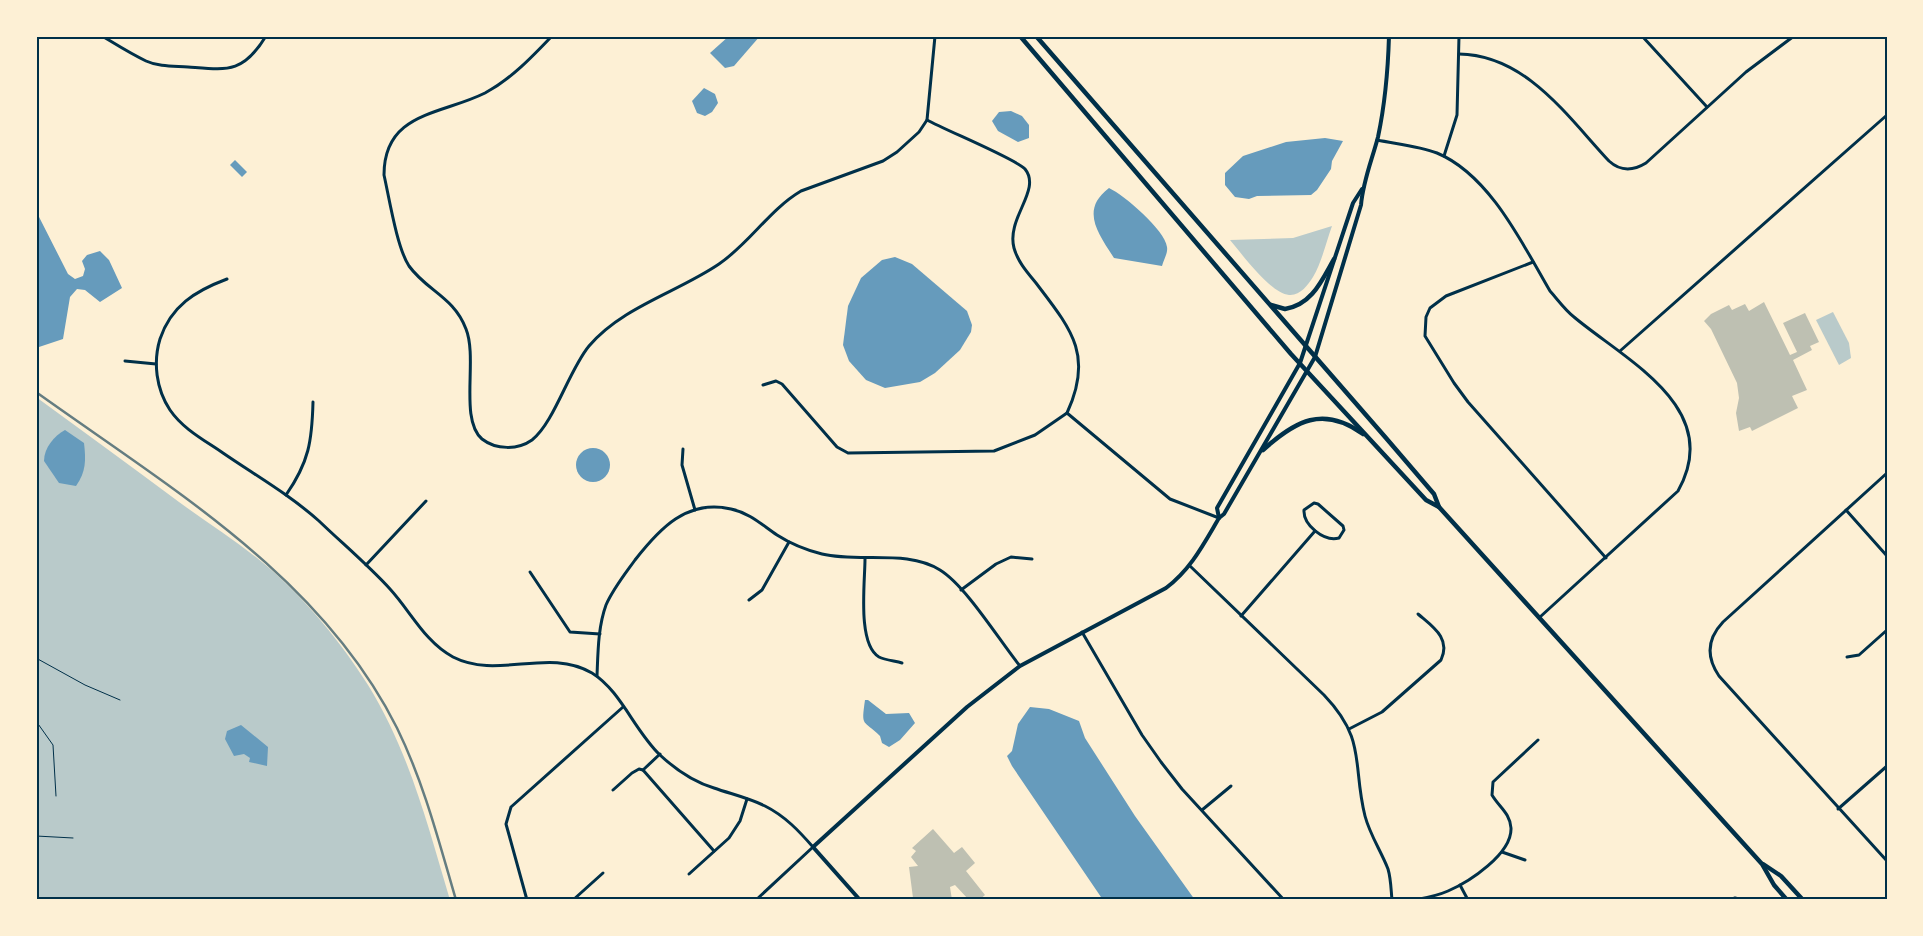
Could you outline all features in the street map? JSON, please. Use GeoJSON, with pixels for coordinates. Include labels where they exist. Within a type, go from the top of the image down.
{"type":"FeatureCollection","features":[{"type":"Feature","properties":{"kind":"main road"},"geometry":{"type":"LineString","coordinates":[[1020,36],[1194,242],[1300,363],[1426,500],[1439,507],[1540,617],[1762,864],[1774,884],[1787,900]]}},
{"type":"Feature","properties":{"kind":"main road"},"geometry":{"type":"LineString","coordinates":[[1036,36],[1434,494],[1439,507]]}},
{"type":"Feature","properties":{"kind":"main road"},"geometry":{"type":"LineString","coordinates":[[1268,304],[1285,309],[1308,299],[1318,287],[1334,259]]}},
{"type":"Feature","properties":{"kind":"main road"},"geometry":{"type":"LineString","coordinates":[[1263,450],[1285,430],[1300,422],[1311,420],[1330,420],[1346,424],[1372,441]]}},
{"type":"Feature","properties":{"kind":"main road"},"geometry":{"type":"LineString","coordinates":[[1762,864],[1781,876],[1803,900]]}},
{"type":"Feature","properties":{"kind":"street"},"geometry":{"type":"LineString","coordinates":[[102,36],[147,62],[158,65],[224,70],[246,62],[266,36]]}},
{"type":"Feature","properties":{"kind":"street"},"geometry":{"type":"LineString","coordinates":[[552,36],[521,67],[486,92],[402,126],[388,148],[384,162],[384,175],[404,256],[420,278],[450,302],[460,315],[471,346],[471,418],[481,438],[499,447],[521,446],[539,433],[588,346],[623,318],[719,264],[740,248],[791,198],[801,192],[883,161],[919,132],[927,120],[935,36]]}},
{"type":"Feature","properties":{"kind":"street"},"geometry":{"type":"LineString","coordinates":[[756,900],[967,707],[1020,666],[1166,588],[1190,566],[1263,450],[1315,357],[1361,205],[1363,188],[1377,140],[1384,109],[1389,36]]}},
{"type":"Feature","properties":{"kind":"street"},"geometry":{"type":"LineString","coordinates":[[1444,156],[1457,115],[1459,36]]}},
{"type":"Feature","properties":{"kind":"street"},"geometry":{"type":"LineString","coordinates":[[1642,36],[1707,107]]}},
{"type":"Feature","properties":{"kind":"street"},"geometry":{"type":"LineString","coordinates":[[1784,36],[1787,41]]}},
{"type":"Feature","properties":{"kind":"street"},"geometry":{"type":"LineString","coordinates":[[1459,54],[1499,61],[1527,76],[1609,161],[1619,169],[1626,170],[1646,163],[1746,72],[1794,36]]}},
{"type":"Feature","properties":{"kind":"street"},"geometry":{"type":"LineString","coordinates":[[1620,351],[1886,114]]}},
{"type":"Feature","properties":{"kind":"street"},"geometry":{"type":"LineString","coordinates":[[763,385],[776,381],[782,384],[837,448],[848,453],[994,452],[1035,435],[1067,413],[1077,391],[1079,358],[1075,345],[1064,320],[1023,266],[1014,246],[1013,224],[1030,190],[1029,175],[1018,164],[927,120]]}},
{"type":"Feature","properties":{"kind":"street"},"geometry":{"type":"LineString","coordinates":[[1377,140],[1422,149],[1444,156],[1461,166],[1485,190],[1550,292],[1573,316],[1654,377],[1666,391],[1684,422],[1689,440],[1689,466],[1678,491],[1540,617]]}},
{"type":"Feature","properties":{"kind":"street"},"geometry":{"type":"LineString","coordinates":[[1219,518],[1217,508],[1300,363],[1353,203],[1363,188]]}},
{"type":"Feature","properties":{"kind":"street"},"geometry":{"type":"LineString","coordinates":[[1532,262],[1437,301],[1426,317],[1425,336],[1468,402],[1606,558]]}},
{"type":"Feature","properties":{"kind":"street"},"geometry":{"type":"LineString","coordinates":[[227,279],[195,293],[171,315],[158,346],[156,364],[162,395],[180,422],[192,433],[286,495],[312,515],[366,565],[405,606],[428,638],[453,657],[484,666],[516,666],[534,662],[560,662],[575,665],[597,676],[614,691],[623,707],[660,754],[692,778],[747,799],[778,814],[792,825],[860,900]]}},
{"type":"Feature","properties":{"kind":"street"},"geometry":{"type":"LineString","coordinates":[[125,361],[156,364]]}},
{"type":"Feature","properties":{"kind":"street"},"geometry":{"type":"LineString","coordinates":[[286,495],[301,472],[308,455],[312,438],[313,402]]}},
{"type":"Feature","properties":{"kind":"street"},"geometry":{"type":"LineString","coordinates":[[1067,413],[1170,499],[1219,518]]}},
{"type":"Feature","properties":{"kind":"street"},"geometry":{"type":"LineString","coordinates":[[683,449],[682,466],[694,510]]}},
{"type":"Feature","properties":{"kind":"street"},"geometry":{"type":"LineString","coordinates":[[1887,473],[1716,630],[1711,639],[1710,659],[1719,676],[1887,861]]}},
{"type":"Feature","properties":{"kind":"street"},"geometry":{"type":"LineString","coordinates":[[366,565],[426,502]]}},
{"type":"Feature","properties":{"kind":"street"},"geometry":{"type":"LineString","coordinates":[[1314,503],[1318,504],[1339,522],[1344,530],[1339,538],[1334,540],[1315,531],[1303,514],[1306,506],[1314,503]]}},
{"type":"Feature","properties":{"kind":"street"},"geometry":{"type":"LineString","coordinates":[[597,676],[600,634],[607,604],[629,568],[665,525],[694,510],[719,507],[747,514],[789,542],[820,554],[842,558],[901,558],[929,563],[952,579],[1020,666]]}},
{"type":"Feature","properties":{"kind":"street"},"geometry":{"type":"LineString","coordinates":[[1846,510],[1887,556]]}},
{"type":"Feature","properties":{"kind":"street"},"geometry":{"type":"LineString","coordinates":[[1241,616],[1315,531]]}},
{"type":"Feature","properties":{"kind":"street"},"geometry":{"type":"LineString","coordinates":[[749,600],[762,590],[789,542]]}},
{"type":"Feature","properties":{"kind":"street"},"geometry":{"type":"LineString","coordinates":[[961,590],[1011,556],[1032,559]]}},
{"type":"Feature","properties":{"kind":"street"},"geometry":{"type":"LineString","coordinates":[[865,559],[864,627],[868,643],[878,656],[902,663]]}},
{"type":"Feature","properties":{"kind":"street"},"geometry":{"type":"LineString","coordinates":[[1190,566],[1337,709],[1349,729],[1358,760],[1366,817],[1388,869],[1392,900]]}},
{"type":"Feature","properties":{"kind":"street"},"geometry":{"type":"LineString","coordinates":[[530,572],[570,632],[600,634]]}},
{"type":"Feature","properties":{"kind":"street"},"geometry":{"type":"LineString","coordinates":[[1349,729],[1382,712],[1441,660],[1444,653],[1443,639],[1439,632],[1418,614]]}},
{"type":"Feature","properties":{"kind":"street"},"geometry":{"type":"LineString","coordinates":[[1847,657],[1859,655],[1887,630]]}},
{"type":"Feature","properties":{"kind":"street"},"geometry":{"type":"LineString","coordinates":[[1081,632],[1142,735],[1161,762],[1284,900]]}},
{"type":"Feature","properties":{"kind":"street"},"geometry":{"type":"LineString","coordinates":[[527,900],[506,824],[511,807],[623,707]]}},
{"type":"Feature","properties":{"kind":"street"},"geometry":{"type":"LineString","coordinates":[[1414,900],[1447,892],[1460,885],[1502,852],[1510,836],[1511,827],[1504,809],[1492,795],[1494,782],[1538,740]]}},
{"type":"Feature","properties":{"kind":"street"},"geometry":{"type":"LineString","coordinates":[[613,790],[632,773],[639,769],[643,770],[660,754]]}},
{"type":"Feature","properties":{"kind":"street"},"geometry":{"type":"LineString","coordinates":[[1838,809],[1887,766]]}},
{"type":"Feature","properties":{"kind":"street"},"geometry":{"type":"LineString","coordinates":[[643,770],[714,851]]}},
{"type":"Feature","properties":{"kind":"street"},"geometry":{"type":"LineString","coordinates":[[1202,810],[1230,786]]}},
{"type":"Feature","properties":{"kind":"street"},"geometry":{"type":"LineString","coordinates":[[689,874],[736,829],[747,799]]}},
{"type":"Feature","properties":{"kind":"street"},"geometry":{"type":"LineString","coordinates":[[1502,852],[1525,860]]}},
{"type":"Feature","properties":{"kind":"street"},"geometry":{"type":"LineString","coordinates":[[574,900],[603,873]]}},
{"type":"Feature","properties":{"kind":"street"},"geometry":{"type":"LineString","coordinates":[[1460,885],[1468,900]]}},
{"type":"Feature","properties":{"kind":"street"},"geometry":{"type":"LineString","coordinates":[[1729,900],[1735,898],[1743,900]]}},
{"type":"Feature","properties":{"kind":"path"},"geometry":{"type":"LineString","coordinates":[[36,658],[85,685],[120,700]]}},
{"type":"Feature","properties":{"kind":"path"},"geometry":{"type":"LineString","coordinates":[[36,721],[53,744],[56,796]]}},
{"type":"Feature","properties":{"kind":"path"},"geometry":{"type":"LineString","coordinates":[[36,836],[73,838]]}},
{"type":"Feature","properties":{"kind":"shaded area"},"geometry":{"type":"Polygon","coordinates":[[[1332,226],[1313,277],[1303,289],[1293,295],[1282,293],[1273,288],[1230,240],[1293,238],[1332,226]]]}},
{"type":"Feature","properties":{"kind":"shaded area"},"geometry":{"type":"Polygon","coordinates":[[[1833,312],[1849,343],[1851,358],[1839,365],[1816,320],[1833,312]]]}},
{"type":"Feature","properties":{"kind":"shaded area"},"geometry":{"type":"Polygon","coordinates":[[[36,397],[257,558],[296,593],[322,622],[368,685],[395,736],[416,789],[450,900],[36,900],[36,397]]]}},
{"type":"Feature","properties":{"kind":"water"},"geometry":{"type":"Polygon","coordinates":[[[729,36],[760,36],[734,66],[725,68],[710,53],[729,36]]]}},
{"type":"Feature","properties":{"kind":"water"},"geometry":{"type":"Polygon","coordinates":[[[704,88],[715,94],[718,103],[712,112],[705,116],[697,113],[692,101],[704,88]]]}},
{"type":"Feature","properties":{"kind":"water"},"geometry":{"type":"Polygon","coordinates":[[[1011,111],[1022,116],[1029,125],[1029,138],[1018,142],[998,131],[992,121],[999,112],[1011,111]]]}},
{"type":"Feature","properties":{"kind":"water"},"geometry":{"type":"Polygon","coordinates":[[[1325,138],[1343,141],[1332,161],[1331,169],[1317,190],[1311,195],[1257,196],[1249,199],[1235,197],[1225,185],[1225,173],[1243,156],[1286,142],[1325,138]]]}},
{"type":"Feature","properties":{"kind":"water"},"geometry":{"type":"Polygon","coordinates":[[[235,160],[247,172],[242,177],[230,165],[235,160]]]}},
{"type":"Feature","properties":{"kind":"water"},"geometry":{"type":"Polygon","coordinates":[[[1109,188],[1143,214],[1165,240],[1167,247],[1162,266],[1114,258],[1098,231],[1094,213],[1095,205],[1100,196],[1109,188]]]}},
{"type":"Feature","properties":{"kind":"water"},"geometry":{"type":"Polygon","coordinates":[[[36,211],[68,274],[75,279],[83,276],[85,269],[82,261],[87,255],[100,251],[109,260],[122,288],[100,302],[85,290],[77,289],[70,297],[63,339],[36,348],[36,211]]]}},
{"type":"Feature","properties":{"kind":"water"},"geometry":{"type":"Polygon","coordinates":[[[895,257],[912,264],[967,311],[972,325],[971,332],[960,350],[935,373],[920,382],[885,388],[866,380],[849,361],[843,345],[848,306],[861,278],[882,260],[895,257]]]}},
{"type":"Feature","properties":{"kind":"water"},"geometry":{"type":"Polygon","coordinates":[[[65,430],[84,443],[84,466],[82,476],[76,486],[59,483],[44,461],[44,456],[50,443],[65,430]]]}},
{"type":"Feature","properties":{"kind":"water"},"geometry":{"type":"Polygon","coordinates":[[[593,448],[600,449],[605,453],[609,458],[609,472],[605,477],[600,481],[593,482],[586,481],[581,477],[577,472],[576,465],[577,458],[581,453],[586,449],[593,448]]]}},
{"type":"Feature","properties":{"kind":"water"},"geometry":{"type":"Polygon","coordinates":[[[865,700],[868,700],[886,714],[909,713],[915,723],[900,740],[889,747],[882,743],[880,736],[865,722],[863,715],[865,700]]]}},
{"type":"Feature","properties":{"kind":"water"},"geometry":{"type":"Polygon","coordinates":[[[1030,707],[1049,709],[1079,721],[1085,738],[1135,816],[1195,900],[1103,900],[1007,756],[1012,751],[1018,724],[1030,707]]]}},
{"type":"Feature","properties":{"kind":"water"},"geometry":{"type":"Polygon","coordinates":[[[241,725],[268,747],[267,766],[249,762],[250,758],[244,754],[234,756],[225,739],[227,731],[241,725]]]}},
{"type":"Feature","properties":{"kind":"building"},"geometry":{"type":"Polygon","coordinates":[[[1764,302],[1790,355],[1797,352],[1783,323],[1805,313],[1819,342],[1810,346],[1812,350],[1793,360],[1807,390],[1792,396],[1798,408],[1752,431],[1750,427],[1739,431],[1736,413],[1739,398],[1737,383],[1711,329],[1704,321],[1711,314],[1729,305],[1732,310],[1745,304],[1749,311],[1764,302]]]}},
{"type":"Feature","properties":{"kind":"building"},"geometry":{"type":"Polygon","coordinates":[[[933,829],[954,853],[962,847],[975,863],[966,871],[985,895],[979,900],[969,900],[955,885],[950,887],[952,900],[913,898],[909,867],[918,866],[911,857],[916,851],[912,848],[933,829]]]}},
{"type":"Feature","properties":{"kind":"railway"},"geometry":{"type":"LineString","coordinates":[[36,392],[189,500],[238,539],[285,580],[327,625],[365,674],[397,728],[407,749],[423,791],[456,900]]}}]}
